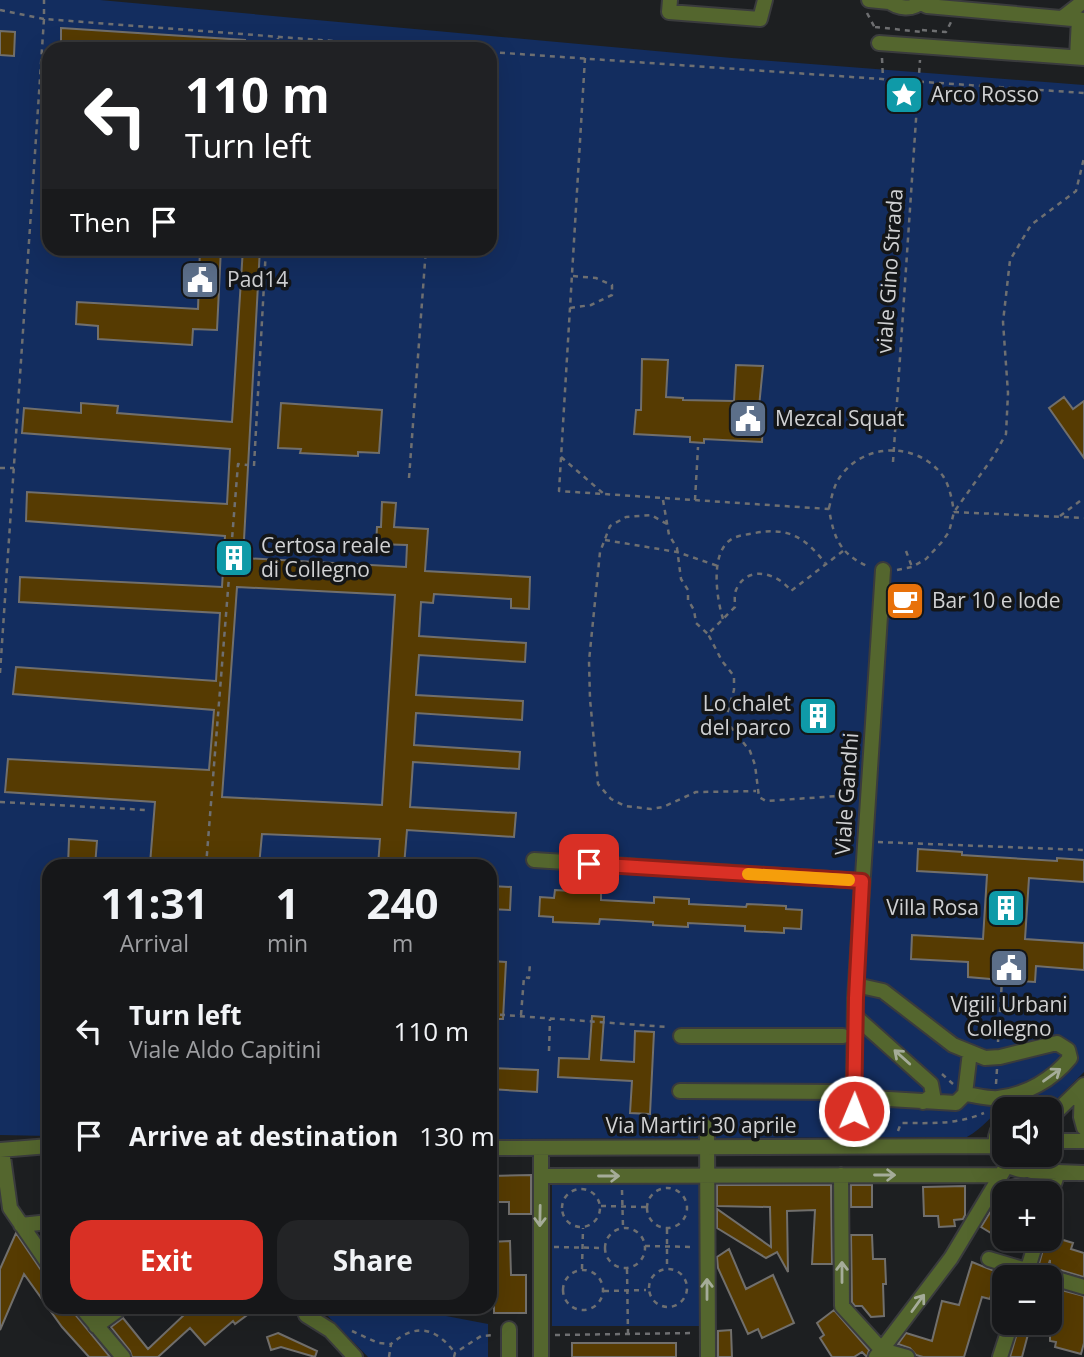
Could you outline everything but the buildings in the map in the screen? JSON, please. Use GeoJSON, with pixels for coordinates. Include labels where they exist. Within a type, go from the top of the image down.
{"type":"FeatureCollection","features":[{"type":"Feature","properties":{"kind":"street"},"geometry":{"type":"LineString","coordinates":[[670,0],[669,12],[760,19],[765,0]]}},
{"type":"Feature","properties":{"kind":"street"},"geometry":{"type":"LineString","coordinates":[[961,0],[988,13]]}},
{"type":"Feature","properties":{"kind":"street"},"geometry":{"type":"LineString","coordinates":[[865,3],[888,1],[905,8],[922,2],[927,6],[988,13],[1082,19],[1080,58],[879,43]]}},
{"type":"Feature","properties":{"kind":"street"},"geometry":{"type":"LineString","coordinates":[[1062,18],[1084,1]]}},
{"type":"Feature","properties":{"kind":"street","name":"Viale Gandhi"},"geometry":{"type":"LineString","coordinates":[[853,1146],[848,1095],[856,1017],[864,841],[883,570]]}},
{"type":"Feature","properties":{"kind":"street"},"geometry":{"type":"LineString","coordinates":[[534,860],[862,881]]}},
{"type":"Feature","properties":{"kind":"street"},"geometry":{"type":"LineString","coordinates":[[856,985],[883,990],[953,1045],[985,1058],[1057,1043],[1068,1050],[1070,1058],[1049,1079],[1024,1090],[998,1098],[965,1094]]}},
{"type":"Feature","properties":{"kind":"street"},"geometry":{"type":"LineString","coordinates":[[856,1017],[931,1084],[933,1095],[923,1102]]}},
{"type":"Feature","properties":{"kind":"street"},"geometry":{"type":"LineString","coordinates":[[681,1035],[843,1036]]}},
{"type":"Feature","properties":{"kind":"street"},"geometry":{"type":"LineString","coordinates":[[680,1091],[848,1095],[956,1103],[965,1094],[970,1052]]}},
{"type":"Feature","properties":{"kind":"street"},"geometry":{"type":"LineString","coordinates":[[1062,1106],[1083,1086]]}},
{"type":"Feature","properties":{"kind":"street"},"geometry":{"type":"LineString","coordinates":[[1083,1086],[1081,1117],[1084,1128]]}},
{"type":"Feature","properties":{"kind":"street"},"geometry":{"type":"LineString","coordinates":[[707,1127],[708,1357]]}},
{"type":"Feature","properties":{"kind":"street"},"geometry":{"type":"LineString","coordinates":[[1062,1144],[1084,1141]]}},
{"type":"Feature","properties":{"kind":"street","name":"Via Martiri 30 aprile"},"geometry":{"type":"LineString","coordinates":[[497,1148],[992,1146]]}},
{"type":"Feature","properties":{"kind":"street"},"geometry":{"type":"LineString","coordinates":[[42,1147],[1,1150],[10,1208],[42,1255]]}},
{"type":"Feature","properties":{"kind":"street"},"geometry":{"type":"LineString","coordinates":[[541,1148],[541,1357]]}},
{"type":"Feature","properties":{"kind":"street"},"geometry":{"type":"LineString","coordinates":[[1026,1171],[1038,1167]]}},
{"type":"Feature","properties":{"kind":"street"},"geometry":{"type":"LineString","coordinates":[[879,1353],[951,1258],[1004,1170]]}},
{"type":"Feature","properties":{"kind":"street"},"geometry":{"type":"LineString","coordinates":[[541,1176],[841,1175],[1004,1170],[1084,1173]]}},
{"type":"Feature","properties":{"kind":"street"},"geometry":{"type":"LineString","coordinates":[[1055,1181],[1058,1172]]}},
{"type":"Feature","properties":{"kind":"street"},"geometry":{"type":"LineString","coordinates":[[841,1175],[842,1306],[879,1353],[907,1357]]}},
{"type":"Feature","properties":{"kind":"street"},"geometry":{"type":"LineString","coordinates":[[21,1225],[42,1223]]}},
{"type":"Feature","properties":{"kind":"street"},"geometry":{"type":"LineString","coordinates":[[989,1259],[1004,1265]]}},
{"type":"Feature","properties":{"kind":"street"},"geometry":{"type":"LineString","coordinates":[[1062,1282],[1084,1287]]}},
{"type":"Feature","properties":{"kind":"street"},"geometry":{"type":"LineString","coordinates":[[87,1314],[123,1357]]}},
{"type":"Feature","properties":{"kind":"street"},"geometry":{"type":"LineString","coordinates":[[96,1326],[112,1314]]}},
{"type":"Feature","properties":{"kind":"street"},"geometry":{"type":"LineString","coordinates":[[306,1315],[330,1330],[355,1357]]}},
{"type":"Feature","properties":{"kind":"street"},"geometry":{"type":"LineString","coordinates":[[509,1332],[509,1357]]}},
{"type":"Feature","properties":{"kind":"street"},"geometry":{"type":"LineString","coordinates":[[1000,1357],[1006,1335]]}},
{"type":"Feature","properties":{"kind":"path"},"geometry":{"type":"LineString","coordinates":[[42,42],[44,0]]}},
{"type":"Feature","properties":{"kind":"path"},"geometry":{"type":"LineString","coordinates":[[865,3],[875,27]]}},
{"type":"Feature","properties":{"kind":"path"},"geometry":{"type":"LineString","coordinates":[[0,10],[44,19],[345,42]]}},
{"type":"Feature","properties":{"kind":"path"},"geometry":{"type":"LineString","coordinates":[[278,37],[278,42]]}},
{"type":"Feature","properties":{"kind":"path"},"geometry":{"type":"LineString","coordinates":[[0,673],[42,49]]}},
{"type":"Feature","properties":{"kind":"path"},"geometry":{"type":"LineString","coordinates":[[497,52],[1084,93]]}},
{"type":"Feature","properties":{"kind":"path"},"geometry":{"type":"LineString","coordinates":[[585,58],[559,491],[829,509]]}},
{"type":"Feature","properties":{"kind":"path","name":"viale Gino Strada"},"geometry":{"type":"LineString","coordinates":[[893,462],[919,82]]}},
{"type":"Feature","properties":{"kind":"path"},"geometry":{"type":"LineString","coordinates":[[954,512],[951,493],[943,476],[929,462],[912,453],[894,449],[874,452],[857,460],[842,473],[833,490],[829,509],[833,533],[844,551],[867,567],[896,571],[912,567],[926,559],[949,532],[954,512],[1006,434],[1008,393],[1003,322],[1010,260],[1031,225],[1076,191],[1084,158]]}},
{"type":"Feature","properties":{"kind":"path"},"geometry":{"type":"LineString","coordinates":[[254,466],[266,256]]}},
{"type":"Feature","properties":{"kind":"path"},"geometry":{"type":"LineString","coordinates":[[409,478],[425,256]]}},
{"type":"Feature","properties":{"kind":"path"},"geometry":{"type":"LineString","coordinates":[[570,307],[591,305],[612,295],[612,285],[596,278],[572,276]]}},
{"type":"Feature","properties":{"kind":"path"},"geometry":{"type":"LineString","coordinates":[[695,500],[698,447]]}},
{"type":"Feature","properties":{"kind":"path"},"geometry":{"type":"LineString","coordinates":[[561,457],[604,494]]}},
{"type":"Feature","properties":{"kind":"path"},"geometry":{"type":"LineString","coordinates":[[207,859],[238,464],[248,465]]}},
{"type":"Feature","properties":{"kind":"path"},"geometry":{"type":"LineString","coordinates":[[0,468],[14,468]]}},
{"type":"Feature","properties":{"kind":"path"},"geometry":{"type":"LineString","coordinates":[[1060,516],[1084,498]]}},
{"type":"Feature","properties":{"kind":"path"},"geometry":{"type":"LineString","coordinates":[[663,499],[669,535],[677,548],[677,561],[682,570],[681,579],[688,590],[688,600],[694,610],[696,623],[708,634],[722,661],[734,676],[734,690],[727,714],[731,727],[750,751],[755,765],[758,797],[766,801],[867,794]]}},
{"type":"Feature","properties":{"kind":"path"},"geometry":{"type":"LineString","coordinates":[[954,512],[1084,518]]}},
{"type":"Feature","properties":{"kind":"path"},"geometry":{"type":"LineString","coordinates":[[667,524],[651,515],[626,517],[610,526],[600,552],[589,662],[598,784],[611,799],[625,806],[651,809],[663,807],[696,792],[756,791]]}},
{"type":"Feature","properties":{"kind":"path"},"geometry":{"type":"LineString","coordinates":[[723,619],[717,601],[718,566],[728,541],[771,531],[785,532],[800,538],[814,549],[826,564]]}},
{"type":"Feature","properties":{"kind":"path"},"geometry":{"type":"LineString","coordinates":[[605,540],[677,552],[718,566]]}},
{"type":"Feature","properties":{"kind":"path"},"geometry":{"type":"LineString","coordinates":[[708,634],[735,607],[736,591],[744,579],[758,573],[772,574],[784,581],[791,591],[844,551]]}},
{"type":"Feature","properties":{"kind":"path"},"geometry":{"type":"LineString","coordinates":[[906,551],[912,567]]}},
{"type":"Feature","properties":{"kind":"path"},"geometry":{"type":"LineString","coordinates":[[0,802],[146,810]]}},
{"type":"Feature","properties":{"kind":"path"},"geometry":{"type":"LineString","coordinates":[[864,841],[1084,850]]}},
{"type":"Feature","properties":{"kind":"path"},"geometry":{"type":"LineString","coordinates":[[521,1016],[524,977],[529,978],[530,962]]}},
{"type":"Feature","properties":{"kind":"path"},"geometry":{"type":"LineString","coordinates":[[497,1014],[667,1027]]}},
{"type":"Feature","properties":{"kind":"path"},"geometry":{"type":"LineString","coordinates":[[549,1051],[550,1018]]}},
{"type":"Feature","properties":{"kind":"path"},"geometry":{"type":"LineString","coordinates":[[888,1132],[900,1131],[901,1123],[945,1124],[966,1121],[984,1113]]}},
{"type":"Feature","properties":{"kind":"path"},"geometry":{"type":"LineString","coordinates":[[622,1176],[623,1227]]}},
{"type":"Feature","properties":{"kind":"path"},"geometry":{"type":"LineString","coordinates":[[580,1187],[594,1192],[601,1206],[596,1221],[583,1228],[568,1224],[560,1210],[565,1195],[580,1187]]}},
{"type":"Feature","properties":{"kind":"path"},"geometry":{"type":"LineString","coordinates":[[666,1187],[680,1192],[687,1206],[683,1221],[667,1229],[653,1224],[646,1207],[651,1195],[666,1187]]}},
{"type":"Feature","properties":{"kind":"path"},"geometry":{"type":"LineString","coordinates":[[601,1206],[646,1207]]}},
{"type":"Feature","properties":{"kind":"path"},"geometry":{"type":"LineString","coordinates":[[623,1227],[638,1232],[645,1246],[640,1261],[626,1269],[611,1264],[604,1248],[609,1235],[623,1227]]}},
{"type":"Feature","properties":{"kind":"path"},"geometry":{"type":"LineString","coordinates":[[582,1269],[583,1228]]}},
{"type":"Feature","properties":{"kind":"path"},"geometry":{"type":"LineString","coordinates":[[667,1229],[667,1268]]}},
{"type":"Feature","properties":{"kind":"path"},"geometry":{"type":"LineString","coordinates":[[540,1246],[604,1248]]}},
{"type":"Feature","properties":{"kind":"path"},"geometry":{"type":"LineString","coordinates":[[645,1246],[707,1247]]}},
{"type":"Feature","properties":{"kind":"path"},"geometry":{"type":"LineString","coordinates":[[667,1268],[681,1272],[688,1286],[683,1301],[669,1308],[654,1303],[648,1290],[652,1275],[667,1268]]}},
{"type":"Feature","properties":{"kind":"path"},"geometry":{"type":"LineString","coordinates":[[582,1269],[597,1274],[604,1291],[599,1303],[586,1310],[570,1306],[563,1292],[568,1276],[582,1269]]}},
{"type":"Feature","properties":{"kind":"path"},"geometry":{"type":"LineString","coordinates":[[626,1269],[628,1334]]}},
{"type":"Feature","properties":{"kind":"path"},"geometry":{"type":"LineString","coordinates":[[604,1291],[648,1290]]}},
{"type":"Feature","properties":{"kind":"path"},"geometry":{"type":"LineString","coordinates":[[339,1340],[347,1328],[378,1343],[391,1344],[411,1331],[425,1331],[442,1336],[454,1355],[481,1336],[509,1332]]}},
{"type":"Feature","properties":{"kind":"path"},"geometry":{"type":"LineString","coordinates":[[541,1335],[708,1333]]}},
{"type":"Feature","properties":{"kind":"path"},"geometry":{"type":"LineString","coordinates":[[389,1357],[391,1344]]}},
{"type":"Feature","properties":{"kind":"shaded area"},"geometry":{"type":"Polygon","coordinates":[[[0,0],[100,0],[732,58],[1084,85],[1084,1072],[1059,1097],[992,1097],[992,1117],[967,1137],[497,1139],[497,859],[42,859],[42,1136],[0,1135],[0,0]]]}},
{"type":"Feature","properties":{"kind":"shaded area"},"geometry":{"type":"Polygon","coordinates":[[[552,1182],[699,1182],[700,1326],[552,1326],[552,1182]]]}},
{"type":"Feature","properties":{"kind":"shaded area"},"geometry":{"type":"Polygon","coordinates":[[[326,1314],[436,1314],[488,1324],[488,1357],[368,1357],[326,1314]]]}},
{"type":"Feature","properties":{"kind":"slow traffic"},"geometry":{"type":"LineString","coordinates":[[748,874],[849,880]]}},
{"type":"Feature","properties":{"kind":"place","name":"Arco Rosso"},"geometry":{"type":"Point","coordinates":[904,95]}},
{"type":"Feature","properties":{"kind":"place","name":"Pad14"},"geometry":{"type":"Point","coordinates":[200,280]}},
{"type":"Feature","properties":{"kind":"place","name":"Mezcal Squat"},"geometry":{"type":"Point","coordinates":[748,419]}},
{"type":"Feature","properties":{"kind":"place","name":"Certosa reale di Collegno"},"geometry":{"type":"Point","coordinates":[234,558]}},
{"type":"Feature","properties":{"kind":"place","name":"Bar 10 e lode"},"geometry":{"type":"Point","coordinates":[905,601]}},
{"type":"Feature","properties":{"kind":"place","name":"Lo chalet del parco"},"geometry":{"type":"Point","coordinates":[818,716]}},
{"type":"Feature","properties":{"kind":"place","name":"Villa Rosa"},"geometry":{"type":"Point","coordinates":[1006,908]}},
{"type":"Feature","properties":{"kind":"place","name":"Vigili Urbani Collegno"},"geometry":{"type":"Point","coordinates":[1009,968]}},
{"type":"Feature","properties":{"kind":"route"},"geometry":{"type":"LineString","coordinates":[[589,864],[862,881],[854,1111]]}}]}
